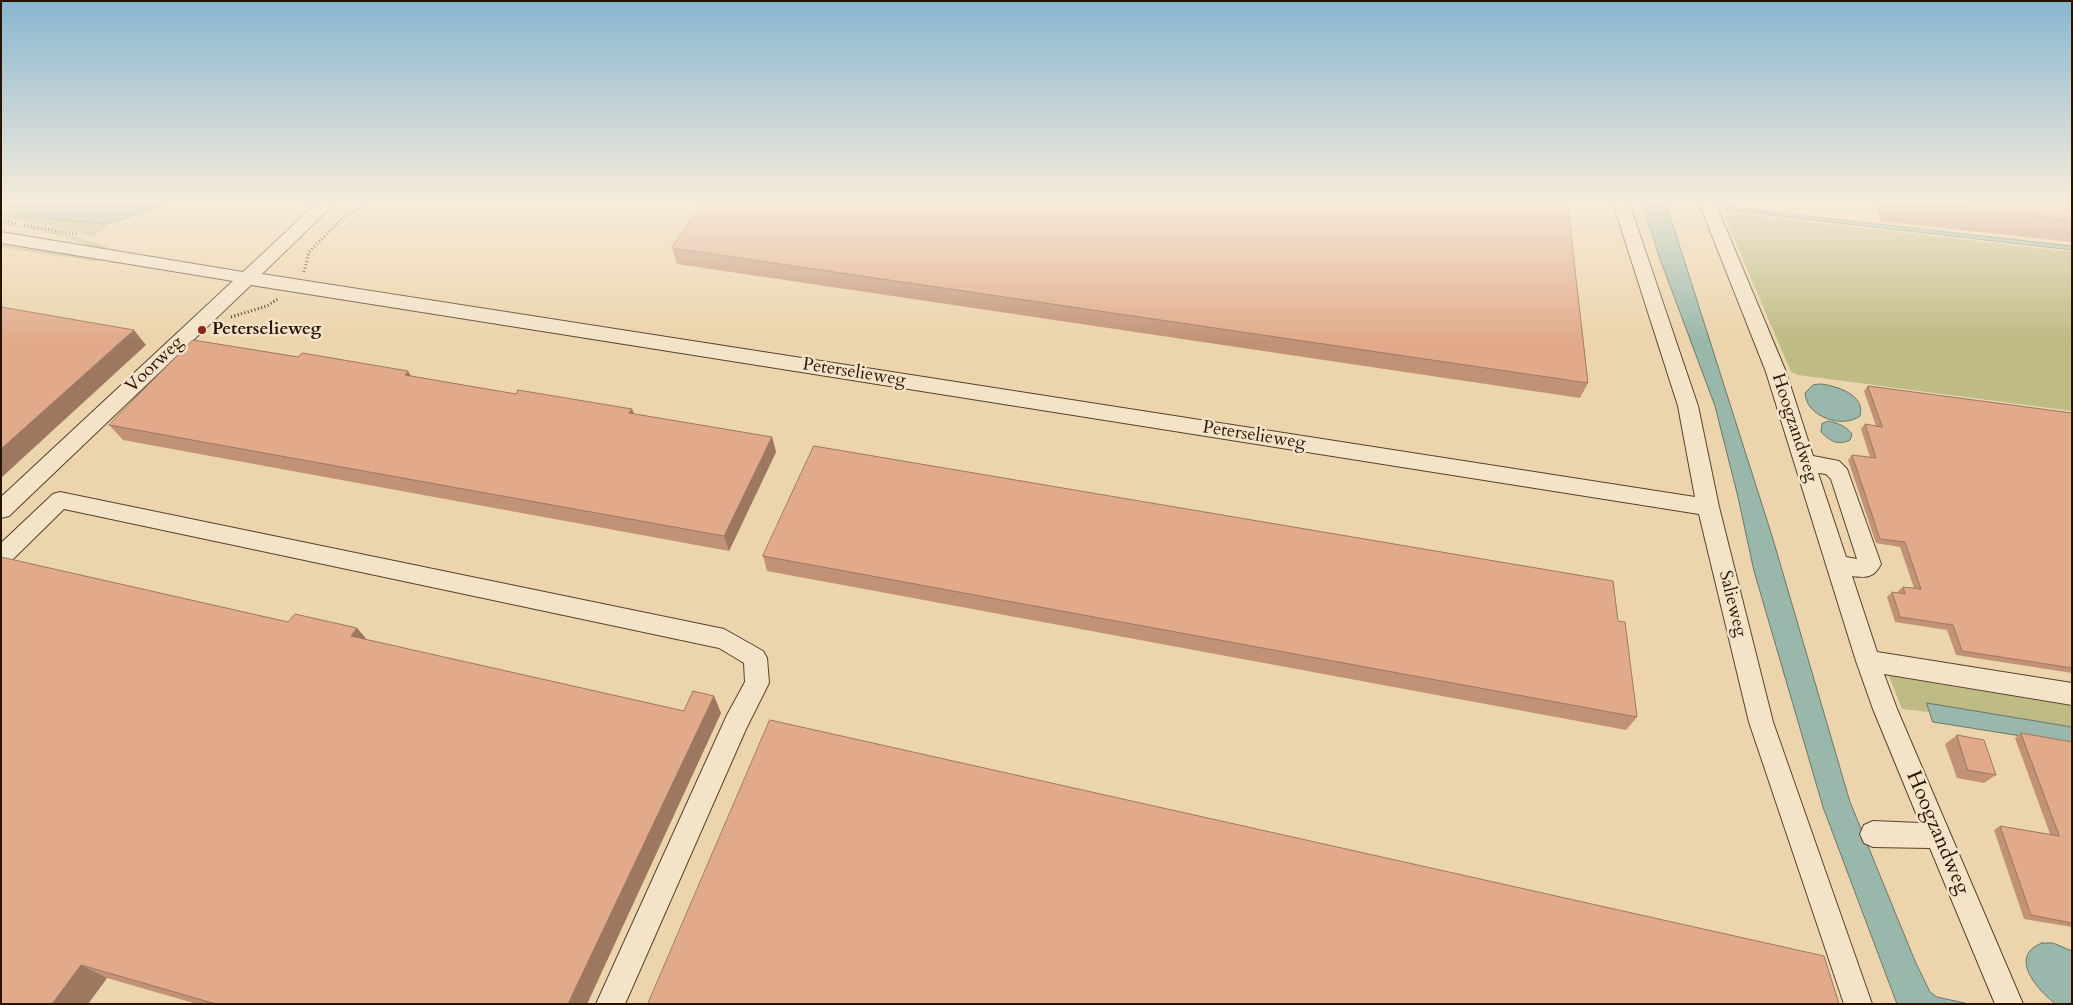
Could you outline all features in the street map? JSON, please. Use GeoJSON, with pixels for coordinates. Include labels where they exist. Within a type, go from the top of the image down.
{"type":"FeatureCollection","features":[{"type":"Feature","properties":{"kind":"street","name":"Peterselieweg"},"geometry":{"type":"LineString","coordinates":[[60,247],[247,278],[1708,507]]}},
{"type":"Feature","properties":{"kind":"street","name":"Voorweg"},"geometry":{"type":"LineString","coordinates":[[1,510],[280,247]]}},
{"type":"Feature","properties":{"kind":"street","name":"Salieweg"},"geometry":{"type":"LineString","coordinates":[[1635,247],[1688,406],[1708,507],[1761,722],[1858,1004]]}},
{"type":"Feature","properties":{"kind":"street","name":"Hoogzandweg"},"geometry":{"type":"LineString","coordinates":[[1725,247],[1776,372],[1885,709],[2009,1004]]}},
{"type":"Feature","properties":{"kind":"street"},"geometry":{"type":"LineString","coordinates":[[1806,463],[1832,467],[1840,475],[1870,564],[1865,569],[1838,565]]}},
{"type":"Feature","properties":{"kind":"street"},"geometry":{"type":"LineString","coordinates":[[1,557],[60,500],[724,639],[755,658],[757,683],[736,723],[610,1004]]}},
{"type":"Feature","properties":{"kind":"street"},"geometry":{"type":"LineString","coordinates":[[1868,661],[2072,694]]}},
{"type":"Feature","properties":{"kind":"street"},"geometry":{"type":"LineString","coordinates":[[1873,834],[1938,836]]}},
{"type":"Feature","properties":{"kind":"shaded area"},"geometry":{"type":"Polygon","coordinates":[[[1,247],[14,247],[105,260],[92,261],[1,247]]]}},
{"type":"Feature","properties":{"kind":"shaded area"},"geometry":{"type":"Polygon","coordinates":[[[93,247],[107,247],[114,249],[93,247]]]}},
{"type":"Feature","properties":{"kind":"shaded area"},"geometry":{"type":"Polygon","coordinates":[[[1656,247],[1680,247],[1772,536],[1850,802],[1915,961],[1930,992],[1937,997],[1969,1004],[1897,1004],[1823,807],[1754,571],[1715,406],[1656,247]]]}},
{"type":"Feature","properties":{"kind":"shaded area"},"geometry":{"type":"Polygon","coordinates":[[[1738,247],[2027,247],[2072,252],[2072,411],[1798,375],[1791,372],[1738,247]]]}},
{"type":"Feature","properties":{"kind":"shaded area"},"geometry":{"type":"Polygon","coordinates":[[[2045,247],[2072,247],[2072,250],[2045,247]]]}},
{"type":"Feature","properties":{"kind":"shaded area"},"geometry":{"type":"Polygon","coordinates":[[[1821,384],[1842,389],[1855,397],[1861,409],[1860,416],[1853,420],[1835,421],[1818,414],[1807,401],[1805,393],[1813,385],[1821,384]]]}},
{"type":"Feature","properties":{"kind":"shaded area"},"geometry":{"type":"Polygon","coordinates":[[[1828,421],[1847,429],[1852,434],[1850,440],[1842,443],[1831,440],[1824,435],[1821,432],[1822,424],[1828,421]]]}},
{"type":"Feature","properties":{"kind":"shaded area"},"geometry":{"type":"Polygon","coordinates":[[[1889,676],[2072,706],[2072,727],[1927,704],[1929,712],[1902,709],[1889,676]]]}},
{"type":"Feature","properties":{"kind":"shaded area"},"geometry":{"type":"Polygon","coordinates":[[[1927,703],[2072,727],[2072,744],[1933,722],[1927,703]]]}},
{"type":"Feature","properties":{"kind":"shaded area"},"geometry":{"type":"Polygon","coordinates":[[[2042,943],[2053,943],[2072,951],[2072,1004],[2056,1004],[2041,991],[2029,973],[2026,965],[2027,956],[2032,949],[2042,943]]]}},
{"type":"Feature","properties":{"kind":"building"},"geometry":{"type":"Polygon","coordinates":[[[1572,247],[1588,383],[672,248],[1572,247]]]}},
{"type":"Feature","properties":{"kind":"building"},"geometry":{"type":"Polygon","coordinates":[[[1,307],[134,330],[1,449],[1,307]]]}},
{"type":"Feature","properties":{"kind":"building"},"geometry":{"type":"Polygon","coordinates":[[[193,340],[298,357],[302,353],[408,371],[405,375],[516,394],[518,390],[632,409],[629,413],[772,437],[724,536],[109,425],[193,340]]]}},
{"type":"Feature","properties":{"kind":"building"},"geometry":{"type":"Polygon","coordinates":[[[1868,386],[2072,413],[2072,668],[1962,651],[1953,625],[1900,617],[1892,592],[1905,594],[1903,587],[1921,589],[1905,542],[1880,539],[1852,455],[1876,458],[1865,424],[1882,427],[1868,386]]]}},
{"type":"Feature","properties":{"kind":"building"},"geometry":{"type":"Polygon","coordinates":[[[814,446],[1613,581],[1618,621],[1625,622],[1637,717],[763,556],[814,446]]]}},
{"type":"Feature","properties":{"kind":"building"},"geometry":{"type":"Polygon","coordinates":[[[1,557],[288,622],[295,614],[357,628],[351,636],[684,711],[693,691],[714,696],[568,1004],[216,1004],[81,965],[52,1004],[1,1004],[1,557]]]}},
{"type":"Feature","properties":{"kind":"building"},"geometry":{"type":"Polygon","coordinates":[[[770,720],[1824,956],[1839,1004],[648,1004],[770,720]]]}},
{"type":"Feature","properties":{"kind":"building"},"geometry":{"type":"Polygon","coordinates":[[[2021,733],[2072,742],[2072,923],[2031,915],[2000,826],[2059,836],[2021,733]]]}},
{"type":"Feature","properties":{"kind":"building"},"geometry":{"type":"Polygon","coordinates":[[[1957,735],[1984,740],[1996,775],[1968,770],[1957,735]]]}},
{"type":"Feature","properties":{"kind":"place","name":"Peterselieweg"},"geometry":{"type":"Point","coordinates":[202,330]}}]}
